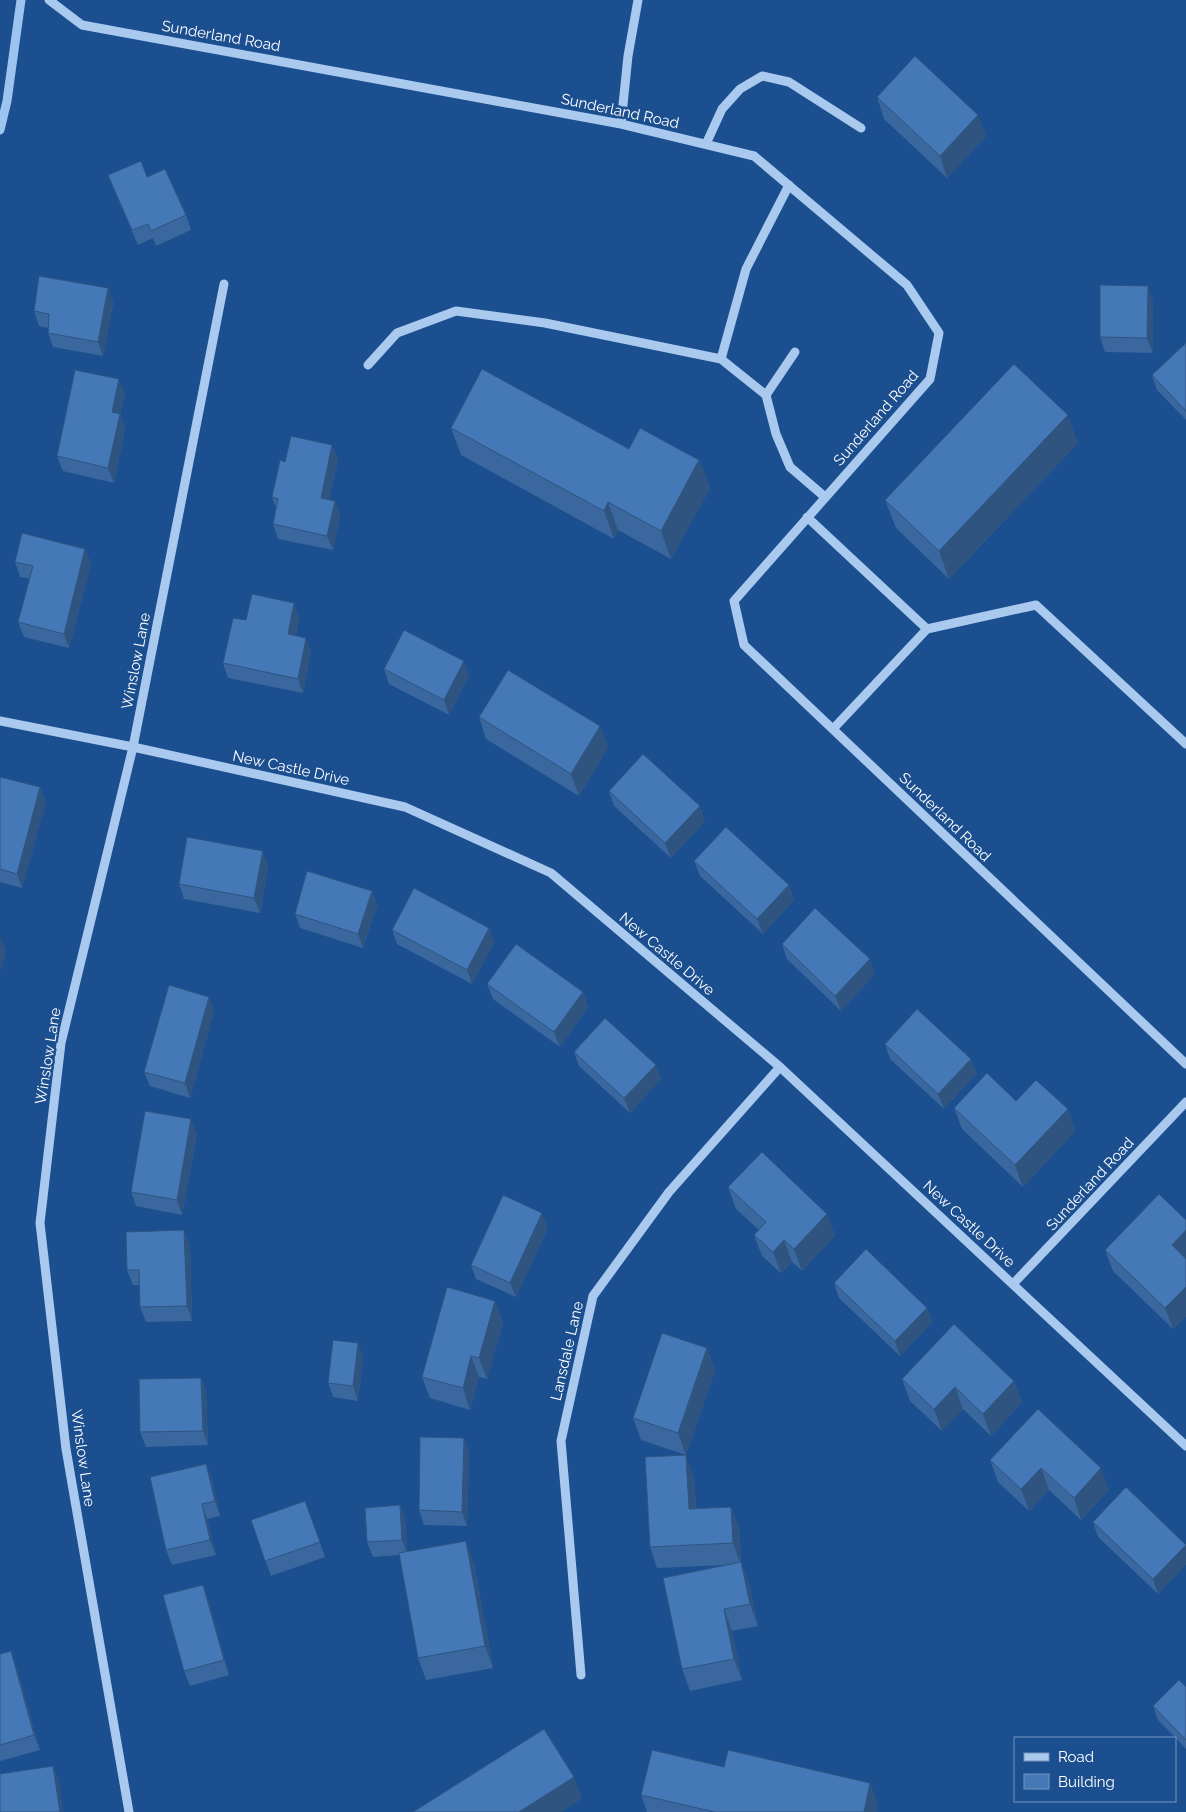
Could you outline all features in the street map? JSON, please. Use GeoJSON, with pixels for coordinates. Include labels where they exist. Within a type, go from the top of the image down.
{"type":"FeatureCollection","features":[{"type":"Feature","properties":{"kind":"street","name":"Sunderland Road"},"geometry":{"type":"LineString","coordinates":[[49,0],[82,25],[621,124],[754,156],[907,285],[939,333],[930,379],[734,601],[744,645],[1186,1064]]}},
{"type":"Feature","properties":{"kind":"street"},"geometry":{"type":"LineString","coordinates":[[621,124],[628,56],[638,0]]}},
{"type":"Feature","properties":{"kind":"street"},"geometry":{"type":"LineString","coordinates":[[706,144],[722,108],[740,88],[762,76],[789,82],[861,128]]}},
{"type":"Feature","properties":{"kind":"street"},"geometry":{"type":"LineString","coordinates":[[721,359],[746,269],[789,185]]}},
{"type":"Feature","properties":{"kind":"street","name":"Winslow Lane"},"geometry":{"type":"LineString","coordinates":[[128,1812],[66,1449],[40,1223],[61,1043],[134,747],[224,284]]}},
{"type":"Feature","properties":{"kind":"street"},"geometry":{"type":"LineString","coordinates":[[368,365],[396,332],[456,311],[545,323],[721,359],[766,395],[776,434],[790,467],[825,497]]}},
{"type":"Feature","properties":{"kind":"street"},"geometry":{"type":"LineString","coordinates":[[766,395],[795,352]]}},
{"type":"Feature","properties":{"kind":"street"},"geometry":{"type":"LineString","coordinates":[[807,517],[927,629]]}},
{"type":"Feature","properties":{"kind":"street"},"geometry":{"type":"LineString","coordinates":[[833,729],[927,629],[1036,605],[1186,744]]}},
{"type":"Feature","properties":{"kind":"street","name":"New Castle Drive"},"geometry":{"type":"LineString","coordinates":[[0,721],[134,747],[405,807],[551,873],[780,1068],[1186,1446]]}},
{"type":"Feature","properties":{"kind":"street","name":"Lansdale Lane"},"geometry":{"type":"LineString","coordinates":[[581,1675],[561,1441],[593,1296],[669,1192],[780,1068]]}},
{"type":"Feature","properties":{"kind":"street","name":"Sunderland Road"},"geometry":{"type":"LineString","coordinates":[[1013,1284],[1186,1102]]}},
{"type":"Feature","properties":{"kind":"building"},"geometry":{"type":"Polygon","coordinates":[[[915,56],[978,115],[940,156],[877,97],[915,56]]]}},
{"type":"Feature","properties":{"kind":"building"},"geometry":{"type":"Polygon","coordinates":[[[141,161],[147,177],[165,169],[186,215],[151,231],[148,224],[132,230],[108,175],[141,161]]]}},
{"type":"Feature","properties":{"kind":"building"},"geometry":{"type":"Polygon","coordinates":[[[39,276],[108,288],[98,342],[48,333],[49,314],[34,311],[39,276]]]}},
{"type":"Feature","properties":{"kind":"building"},"geometry":{"type":"Polygon","coordinates":[[[1100,285],[1148,286],[1147,338],[1100,337],[1100,285]]]}},
{"type":"Feature","properties":{"kind":"building"},"geometry":{"type":"Polygon","coordinates":[[[1186,343],[1186,411],[1152,375],[1186,343]]]}},
{"type":"Feature","properties":{"kind":"building"},"geometry":{"type":"Polygon","coordinates":[[[1014,364],[1068,415],[939,551],[885,500],[1014,364]]]}},
{"type":"Feature","properties":{"kind":"building"},"geometry":{"type":"Polygon","coordinates":[[[482,369],[629,449],[640,428],[699,460],[661,531],[608,502],[604,511],[451,428],[482,369]]]}},
{"type":"Feature","properties":{"kind":"building"},"geometry":{"type":"Polygon","coordinates":[[[75,370],[119,379],[112,412],[120,414],[108,468],[57,456],[75,370]]]}},
{"type":"Feature","properties":{"kind":"building"},"geometry":{"type":"Polygon","coordinates":[[[291,436],[332,445],[321,498],[335,501],[327,536],[273,524],[278,499],[272,497],[280,460],[285,462],[291,436]]]}},
{"type":"Feature","properties":{"kind":"building"},"geometry":{"type":"Polygon","coordinates":[[[22,533],[85,549],[64,634],[18,622],[33,566],[15,562],[22,533]]]}},
{"type":"Feature","properties":{"kind":"building"},"geometry":{"type":"Polygon","coordinates":[[[252,594],[294,603],[288,634],[306,638],[298,679],[223,663],[233,618],[246,620],[252,594]]]}},
{"type":"Feature","properties":{"kind":"building"},"geometry":{"type":"Polygon","coordinates":[[[404,630],[464,661],[444,700],[384,669],[404,630]]]}},
{"type":"Feature","properties":{"kind":"building"},"geometry":{"type":"Polygon","coordinates":[[[508,670],[600,726],[571,774],[479,717],[508,670]]]}},
{"type":"Feature","properties":{"kind":"building"},"geometry":{"type":"Polygon","coordinates":[[[643,754],[700,806],[665,843],[609,791],[643,754]]]}},
{"type":"Feature","properties":{"kind":"building"},"geometry":{"type":"Polygon","coordinates":[[[0,777],[40,787],[17,874],[0,869],[0,777]]]}},
{"type":"Feature","properties":{"kind":"building"},"geometry":{"type":"Polygon","coordinates":[[[726,827],[789,885],[757,919],[694,861],[726,827]]]}},
{"type":"Feature","properties":{"kind":"building"},"geometry":{"type":"Polygon","coordinates":[[[187,837],[263,851],[254,898],[179,884],[187,837]]]}},
{"type":"Feature","properties":{"kind":"building"},"geometry":{"type":"Polygon","coordinates":[[[307,871],[372,891],[358,934],[295,914],[307,871]]]}},
{"type":"Feature","properties":{"kind":"building"},"geometry":{"type":"Polygon","coordinates":[[[414,888],[489,928],[467,970],[392,930],[414,888]]]}},
{"type":"Feature","properties":{"kind":"building"},"geometry":{"type":"Polygon","coordinates":[[[815,908],[870,959],[835,996],[782,944],[815,908]]]}},
{"type":"Feature","properties":{"kind":"building"},"geometry":{"type":"Polygon","coordinates":[[[516,944],[583,992],[554,1032],[487,984],[516,944]]]}},
{"type":"Feature","properties":{"kind":"building"},"geometry":{"type":"Polygon","coordinates":[[[169,985],[209,997],[185,1083],[144,1072],[169,985]]]}},
{"type":"Feature","properties":{"kind":"building"},"geometry":{"type":"Polygon","coordinates":[[[917,1009],[971,1059],[938,1094],[885,1044],[917,1009]]]}},
{"type":"Feature","properties":{"kind":"building"},"geometry":{"type":"Polygon","coordinates":[[[605,1018],[656,1065],[624,1098],[574,1052],[605,1018]]]}},
{"type":"Feature","properties":{"kind":"building"},"geometry":{"type":"Polygon","coordinates":[[[987,1073],[1016,1101],[1036,1080],[1068,1109],[1015,1165],[954,1108],[987,1073]]]}},
{"type":"Feature","properties":{"kind":"building"},"geometry":{"type":"Polygon","coordinates":[[[145,1111],[191,1119],[177,1200],[131,1192],[145,1111]]]}},
{"type":"Feature","properties":{"kind":"building"},"geometry":{"type":"Polygon","coordinates":[[[762,1152],[827,1214],[794,1249],[784,1240],[773,1252],[754,1235],[766,1222],[728,1187],[762,1152]]]}},
{"type":"Feature","properties":{"kind":"building"},"geometry":{"type":"Polygon","coordinates":[[[1159,1194],[1186,1220],[1186,1230],[1172,1245],[1186,1259],[1186,1287],[1165,1308],[1105,1250],[1159,1194]]]}},
{"type":"Feature","properties":{"kind":"building"},"geometry":{"type":"Polygon","coordinates":[[[503,1195],[542,1213],[510,1283],[471,1265],[503,1195]]]}},
{"type":"Feature","properties":{"kind":"building"},"geometry":{"type":"Polygon","coordinates":[[[184,1230],[187,1306],[140,1307],[139,1270],[127,1270],[126,1232],[184,1230]]]}},
{"type":"Feature","properties":{"kind":"building"},"geometry":{"type":"Polygon","coordinates":[[[866,1249],[927,1308],[895,1341],[834,1283],[866,1249]]]}},
{"type":"Feature","properties":{"kind":"building"},"geometry":{"type":"Polygon","coordinates":[[[447,1287],[495,1301],[479,1358],[471,1356],[463,1388],[422,1377],[447,1287]]]}},
{"type":"Feature","properties":{"kind":"building"},"geometry":{"type":"Polygon","coordinates":[[[954,1324],[1014,1381],[983,1414],[955,1387],[934,1409],[902,1379],[954,1324]]]}},
{"type":"Feature","properties":{"kind":"building"},"geometry":{"type":"Polygon","coordinates":[[[662,1333],[707,1348],[678,1433],[633,1418],[662,1333]]]}},
{"type":"Feature","properties":{"kind":"building"},"geometry":{"type":"Polygon","coordinates":[[[333,1340],[358,1343],[353,1386],[328,1383],[333,1340]]]}},
{"type":"Feature","properties":{"kind":"building"},"geometry":{"type":"Polygon","coordinates":[[[201,1378],[203,1431],[140,1432],[139,1379],[201,1378]]]}},
{"type":"Feature","properties":{"kind":"building"},"geometry":{"type":"Polygon","coordinates":[[[1038,1409],[1101,1468],[1074,1498],[1041,1468],[1021,1489],[990,1460],[1038,1409]]]}},
{"type":"Feature","properties":{"kind":"building"},"geometry":{"type":"Polygon","coordinates":[[[420,1437],[464,1438],[462,1512],[419,1510],[420,1437]]]}},
{"type":"Feature","properties":{"kind":"building"},"geometry":{"type":"Polygon","coordinates":[[[686,1455],[689,1509],[731,1507],[733,1543],[650,1547],[645,1457],[686,1455]]]}},
{"type":"Feature","properties":{"kind":"building"},"geometry":{"type":"Polygon","coordinates":[[[206,1464],[215,1501],[202,1504],[210,1540],[166,1550],[150,1477],[206,1464]]]}},
{"type":"Feature","properties":{"kind":"building"},"geometry":{"type":"Polygon","coordinates":[[[1126,1487],[1186,1545],[1153,1579],[1093,1522],[1126,1487]]]}},
{"type":"Feature","properties":{"kind":"building"},"geometry":{"type":"Polygon","coordinates":[[[305,1501],[320,1542],[265,1561],[251,1520],[305,1501]]]}},
{"type":"Feature","properties":{"kind":"building"},"geometry":{"type":"Polygon","coordinates":[[[400,1505],[402,1540],[367,1542],[365,1508],[400,1505]]]}},
{"type":"Feature","properties":{"kind":"building"},"geometry":{"type":"Polygon","coordinates":[[[466,1541],[485,1646],[418,1658],[399,1553],[466,1541]]]}},
{"type":"Feature","properties":{"kind":"building"},"geometry":{"type":"Polygon","coordinates":[[[741,1562],[750,1604],[724,1609],[734,1659],[682,1669],[663,1578],[741,1562]]]}},
{"type":"Feature","properties":{"kind":"building"},"geometry":{"type":"Polygon","coordinates":[[[203,1585],[224,1660],[184,1671],[163,1595],[203,1585]]]}},
{"type":"Feature","properties":{"kind":"building"},"geometry":{"type":"Polygon","coordinates":[[[11,1651],[34,1735],[0,1745],[0,1654],[11,1651]]]}},
{"type":"Feature","properties":{"kind":"building"},"geometry":{"type":"Polygon","coordinates":[[[1179,1680],[1186,1687],[1186,1740],[1153,1706],[1179,1680]]]}},
{"type":"Feature","properties":{"kind":"building"},"geometry":{"type":"Polygon","coordinates":[[[544,1729],[574,1777],[519,1812],[413,1812],[544,1729]]]}},
{"type":"Feature","properties":{"kind":"building"},"geometry":{"type":"Polygon","coordinates":[[[652,1750],[724,1767],[728,1750],[870,1783],[864,1812],[715,1812],[641,1795],[652,1750]]]}},
{"type":"Feature","properties":{"kind":"building"},"geometry":{"type":"Polygon","coordinates":[[[53,1766],[60,1812],[0,1812],[0,1774],[53,1766]]]}},
{"type":"Feature","properties":{"kind":"waterway"},"geometry":{"type":"LineString","coordinates":[[0,130],[7,101],[21,0]]}}]}
